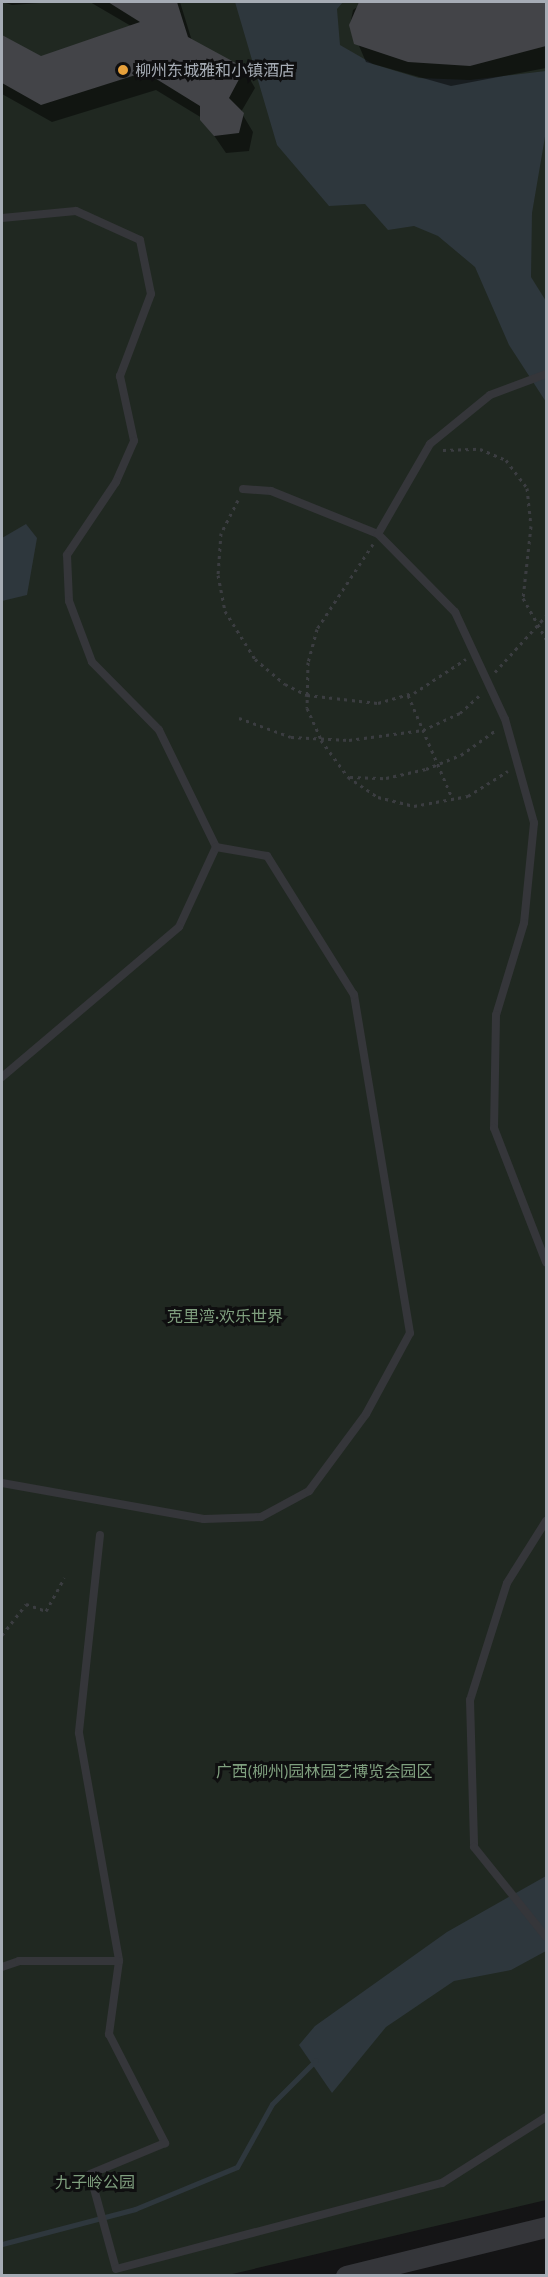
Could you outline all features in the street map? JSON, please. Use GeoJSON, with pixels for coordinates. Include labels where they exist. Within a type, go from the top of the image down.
{"type":"FeatureCollection","features":[{"type":"Feature","properties":{"kind":"street"},"geometry":{"type":"LineString","coordinates":[[346,2276],[546,2227]]}},
{"type":"Feature","properties":{"kind":"lane"},"geometry":{"type":"LineString","coordinates":[[2,219],[76,211],[140,240],[151,294],[120,376],[134,441],[116,482],[67,555],[69,601],[92,662],[159,730],[216,847]]}},
{"type":"Feature","properties":{"kind":"lane"},"geometry":{"type":"LineString","coordinates":[[378,534],[425,451],[468,410],[514,386],[546,374]]}},
{"type":"Feature","properties":{"kind":"lane"},"geometry":{"type":"LineString","coordinates":[[243,489],[271,491],[378,534],[455,612],[505,719],[534,823],[524,923],[496,1015],[494,1128],[544,1239],[546,1262]]}},
{"type":"Feature","properties":{"kind":"lane"},"geometry":{"type":"LineString","coordinates":[[2,1077],[179,927],[216,847]]}},
{"type":"Feature","properties":{"kind":"lane"},"geometry":{"type":"LineString","coordinates":[[2,1483],[204,1520],[261,1517],[309,1491],[366,1414],[410,1333],[354,995],[267,855],[216,847]]}},
{"type":"Feature","properties":{"kind":"lane"},"geometry":{"type":"LineString","coordinates":[[546,1521],[507,1583],[470,1700],[474,1847],[500,1885],[546,1937]]}},
{"type":"Feature","properties":{"kind":"lane"},"geometry":{"type":"LineString","coordinates":[[100,1535],[79,1733],[119,1960],[109,2034],[165,2143],[90,2174],[116,2269],[441,2183],[546,2117]]}},
{"type":"Feature","properties":{"kind":"lane"},"geometry":{"type":"LineString","coordinates":[[2,1967],[19,1960],[119,1960]]}},
{"type":"Feature","properties":{"kind":"path"},"geometry":{"type":"LineString","coordinates":[[425,451],[480,449],[506,460],[527,488],[531,526],[523,598],[536,625],[546,639]]}},
{"type":"Feature","properties":{"kind":"path"},"geometry":{"type":"LineString","coordinates":[[243,489],[221,533],[218,575],[225,611],[255,659],[307,695],[378,703],[408,695],[475,654]]}},
{"type":"Feature","properties":{"kind":"path"},"geometry":{"type":"LineString","coordinates":[[378,534],[317,629],[307,695],[319,735],[348,777],[378,797],[414,806],[453,800],[519,764]]}},
{"type":"Feature","properties":{"kind":"path"},"geometry":{"type":"LineString","coordinates":[[239,718],[291,737],[319,735],[349,740],[423,730],[460,713],[546,616]]}},
{"type":"Feature","properties":{"kind":"path"},"geometry":{"type":"LineString","coordinates":[[408,695],[453,800]]}},
{"type":"Feature","properties":{"kind":"path"},"geometry":{"type":"LineString","coordinates":[[348,777],[386,778],[437,765],[491,736],[505,719]]}},
{"type":"Feature","properties":{"kind":"path"},"geometry":{"type":"LineString","coordinates":[[2,1635],[26,1604],[46,1611],[64,1578]]}},
{"type":"Feature","properties":{"kind":"green space"},"geometry":{"type":"Polygon","coordinates":[[[2,2],[546,2],[546,2200],[228,2275],[2,2276],[2,2]]]}},
{"type":"Feature","properties":{"kind":"shaded area"},"geometry":{"type":"Polygon","coordinates":[[[235,2],[343,2],[337,9],[340,45],[373,64],[419,78],[470,80],[546,71],[546,131],[532,213],[531,277],[546,301],[546,402],[509,345],[475,267],[438,236],[414,226],[388,230],[365,204],[329,206],[277,145],[235,2]]]}},
{"type":"Feature","properties":{"kind":"shaded area"},"geometry":{"type":"Polygon","coordinates":[[[26,524],[37,538],[27,595],[2,601],[2,538],[26,524]]]}},
{"type":"Feature","properties":{"kind":"shaded area"},"geometry":{"type":"Polygon","coordinates":[[[546,1876],[546,1951],[511,1970],[454,1981],[386,2027],[332,2093],[299,2045],[315,2026],[447,1932],[546,1876]]]}},
{"type":"Feature","properties":{"kind":"building","name":"柳州东城雅和小镇酒店"},"geometry":{"type":"Polygon","coordinates":[[[108,2],[177,2],[188,37],[245,68],[229,98],[244,113],[239,133],[214,136],[200,120],[200,106],[145,72],[41,105],[2,83],[2,35],[41,56],[140,22],[108,2]]]}},
{"type":"Feature","properties":{"kind":"building"},"geometry":{"type":"Polygon","coordinates":[[[359,2],[546,2],[546,46],[470,66],[408,62],[354,44],[349,25],[359,2]]]}},
{"type":"Feature","properties":{"kind":"waterway"},"geometry":{"type":"LineString","coordinates":[[2,2244],[135,2209],[237,2167],[272,2104],[316,2060]]}},
{"type":"Feature","properties":{"kind":"place","name":"柳州东城雅和小镇酒店"},"geometry":{"type":"Point","coordinates":[123,70]}},
{"type":"Feature","properties":{"kind":"park label","name":"克里湾·欢乐世界"},"geometry":{"type":"Point","coordinates":[225,1316]}},
{"type":"Feature","properties":{"kind":"park label","name":"广西(柳州)园林园艺博览会园区"},"geometry":{"type":"Point","coordinates":[324,1771]}},
{"type":"Feature","properties":{"kind":"park label","name":"九子岭公园"},"geometry":{"type":"Point","coordinates":[95,2182]}}]}
